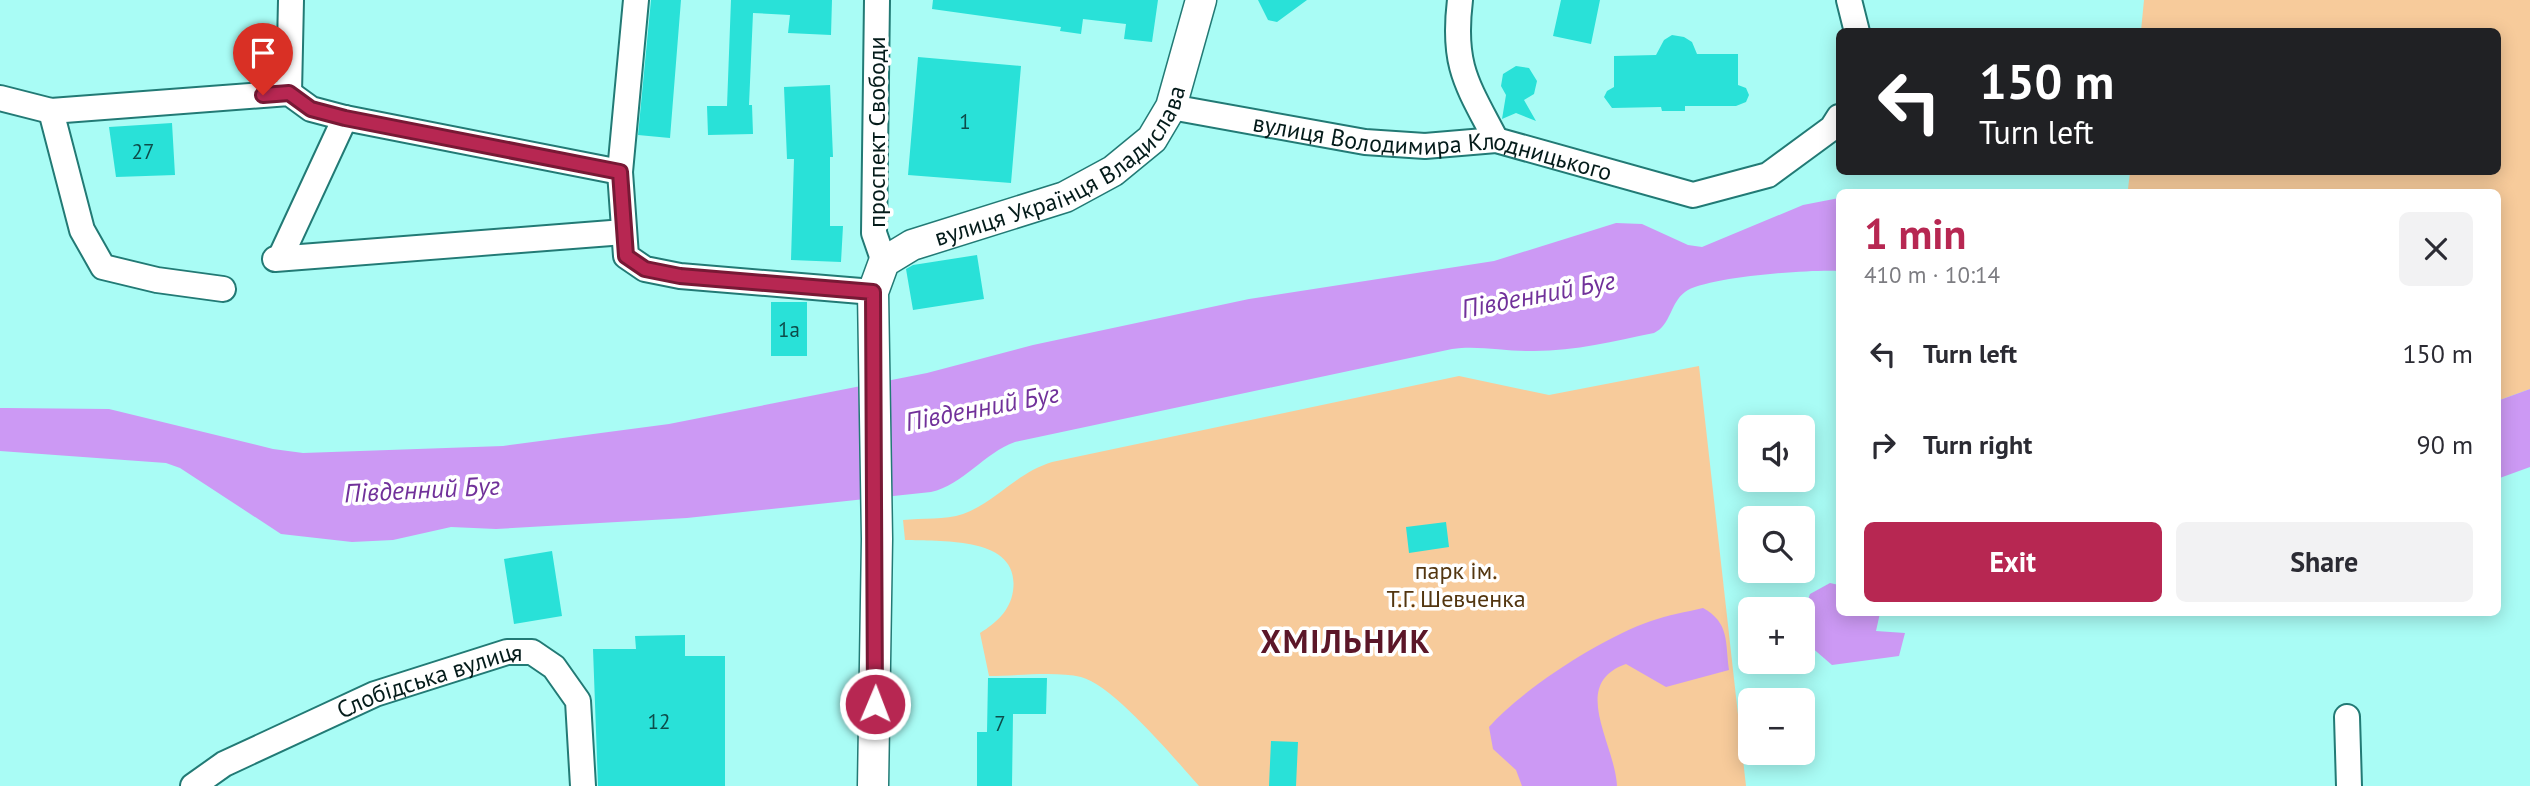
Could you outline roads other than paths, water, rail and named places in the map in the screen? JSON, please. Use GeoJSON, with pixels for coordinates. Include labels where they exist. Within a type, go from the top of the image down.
{"type":"FeatureCollection","features":[{"type":"Feature","properties":{"kind":"main road","name":"вулиця Українця Владислава"},"geometry":{"type":"LineString","coordinates":[[884,262],[912,245],[1065,197],[1113,171],[1152,139],[1171,107],[1201,0]]}},
{"type":"Feature","properties":{"kind":"main road"},"geometry":{"type":"LineString","coordinates":[[873,786],[876,523],[873,292],[884,262]]}},
{"type":"Feature","properties":{"kind":"street"},"geometry":{"type":"LineString","coordinates":[[289,93],[291,0]]}},
{"type":"Feature","properties":{"kind":"street"},"geometry":{"type":"LineString","coordinates":[[636,0],[620,172],[626,256],[645,269],[680,276],[873,292]]}},
{"type":"Feature","properties":{"kind":"street","name":"проспект Свободи"},"geometry":{"type":"LineString","coordinates":[[877,0],[874,233],[884,262]]}},
{"type":"Feature","properties":{"kind":"street"},"geometry":{"type":"LineString","coordinates":[[1460,0],[1457,43],[1463,77],[1496,140]]}},
{"type":"Feature","properties":{"kind":"street"},"geometry":{"type":"LineString","coordinates":[[1849,0],[1856,28]]}},
{"type":"Feature","properties":{"kind":"street"},"geometry":{"type":"LineString","coordinates":[[0,98],[51,111],[289,93],[311,109],[345,118],[620,172]]}},
{"type":"Feature","properties":{"kind":"street","name":"вулиця Володимира Клодницького"},"geometry":{"type":"LineString","coordinates":[[1171,107],[1365,142],[1425,146],[1496,140],[1693,195],[1768,175],[1832,128],[1836,122]]}},
{"type":"Feature","properties":{"kind":"street"},"geometry":{"type":"LineString","coordinates":[[51,111],[82,230],[103,267],[157,280],[223,289]]}},
{"type":"Feature","properties":{"kind":"street"},"geometry":{"type":"LineString","coordinates":[[345,118],[278,259],[624,232]]}},
{"type":"Feature","properties":{"kind":"street","name":"Слобідська вулиця"},"geometry":{"type":"LineString","coordinates":[[193,786],[224,764],[375,694],[507,652],[532,652],[554,667],[578,701],[583,786]]}},
{"type":"Feature","properties":{"kind":"street"},"geometry":{"type":"LineString","coordinates":[[2347,717],[2349,786]]}},
{"type":"Feature","properties":{"kind":"water","name":"Південний Буг"},"geometry":{"type":"Polygon","coordinates":[[[1836,199],[1836,271],[1759,275],[1696,287],[1680,297],[1664,325],[1654,333],[1550,351],[1452,349],[1015,442],[993,453],[953,483],[931,492],[687,518],[496,529],[451,527],[393,540],[352,542],[281,534],[180,468],[166,463],[0,451],[0,408],[109,409],[273,449],[303,453],[503,446],[669,424],[927,373],[1033,345],[1249,299],[1494,261],[1616,223],[1642,224],[1688,245],[1702,247],[1803,205],[1836,199]]]}},
{"type":"Feature","properties":{"kind":"water"},"geometry":{"type":"Polygon","coordinates":[[[2530,389],[2530,467],[2501,478],[2501,400],[2530,389]]]}},
{"type":"Feature","properties":{"kind":"water"},"geometry":{"type":"Polygon","coordinates":[[[1830,583],[1836,584],[1836,616],[1879,616],[1876,631],[1905,633],[1899,656],[1832,665],[1815,650],[1815,597],[1809,597],[1830,583]]]}},
{"type":"Feature","properties":{"kind":"water"},"geometry":{"type":"Polygon","coordinates":[[[1703,608],[1718,620],[1725,634],[1729,670],[1666,687],[1626,664],[1609,673],[1600,685],[1599,716],[1617,786],[1522,786],[1516,770],[1493,749],[1489,727],[1503,712],[1542,681],[1610,639],[1651,621],[1703,608]]]}},
{"type":"Feature","properties":{"kind":"district","name":"ХМІЛЬНИК"},"geometry":{"type":"Point","coordinates":[1346,641]}},
{"type":"Feature","properties":{"kind":"park label","name":"парк ім. Т.Г. Шевченка"},"geometry":{"type":"Point","coordinates":[1456,584]}}]}
